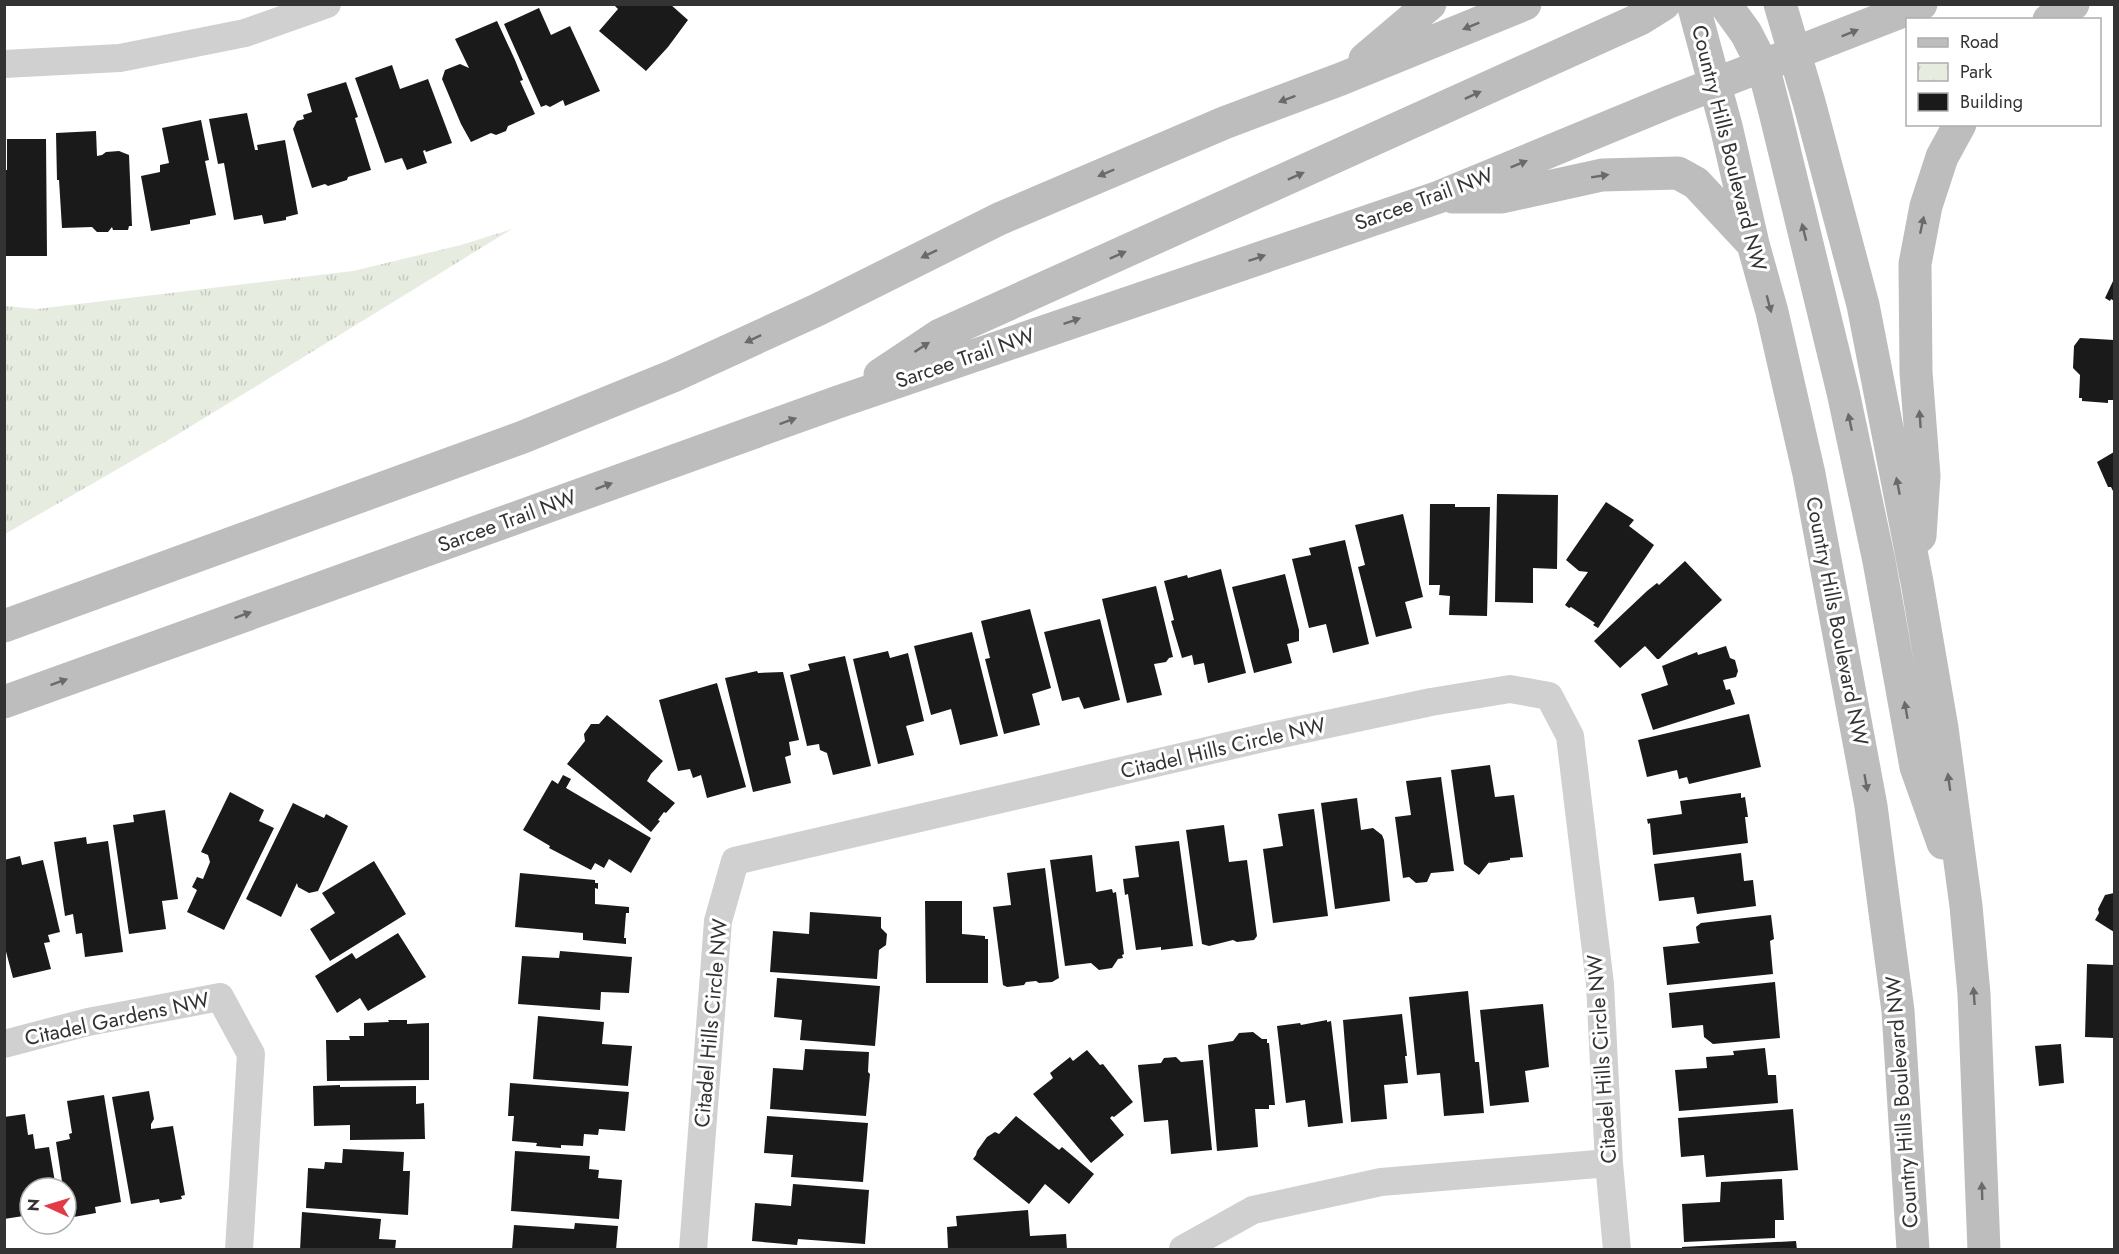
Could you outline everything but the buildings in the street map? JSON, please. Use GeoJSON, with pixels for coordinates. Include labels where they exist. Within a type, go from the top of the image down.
{"type":"FeatureCollection","features":[{"type":"Feature","properties":{"kind":"main road"},"geometry":{"type":"LineString","coordinates":[[1341,79],[1430,4]]}},
{"type":"Feature","properties":{"kind":"main road"},"geometry":{"type":"LineString","coordinates":[[4,626],[523,437],[673,376],[817,309],[999,219],[1224,123],[1341,79],[1525,4]]}},
{"type":"Feature","properties":{"kind":"main road"},"geometry":{"type":"LineString","coordinates":[[838,402],[940,335],[1630,24],[1664,4]]}},
{"type":"Feature","properties":{"kind":"main road","name":"Country Hills Boulevard NW"},"geometry":{"type":"LineString","coordinates":[[1693,4],[1772,312],[1809,474],[1870,806],[1898,1011],[1913,1250]]}},
{"type":"Feature","properties":{"kind":"main road"},"geometry":{"type":"LineString","coordinates":[[1725,4],[1767,13],[1795,53],[1863,305],[1917,582],[1942,728],[1966,906],[1974,994],[1984,1250]]}},
{"type":"Feature","properties":{"kind":"main road","name":"Sarcee Trail NW"},"geometry":{"type":"LineString","coordinates":[[4,702],[838,402],[1439,197],[1714,84],[1921,4]]}},
{"type":"Feature","properties":{"kind":"main road"},"geometry":{"type":"LineString","coordinates":[[2052,18],[2073,4]]}},
{"type":"Feature","properties":{"kind":"main road"},"geometry":{"type":"LineString","coordinates":[[1714,84],[1736,43],[1767,13]]}},
{"type":"Feature","properties":{"kind":"main road"},"geometry":{"type":"LineString","coordinates":[[1767,13],[1763,66],[1843,392],[1879,561],[1917,767],[1966,906]]}},
{"type":"Feature","properties":{"kind":"main road"},"geometry":{"type":"LineString","coordinates":[[1917,582],[1924,476],[1916,372],[1914,264],[1926,206],[1939,167],[1959,126]]}},
{"type":"Feature","properties":{"kind":"main road"},"geometry":{"type":"LineString","coordinates":[[1439,197],[1503,197],[1602,175],[1678,173],[1696,183],[1753,244]]}},
{"type":"Feature","properties":{"kind":"street"},"geometry":{"type":"LineString","coordinates":[[4,63],[120,58],[245,33],[327,4]]}},
{"type":"Feature","properties":{"kind":"street","name":"Citadel Hills Circle NW"},"geometry":{"type":"LineString","coordinates":[[693,1250],[718,921],[735,861],[1267,737],[1431,702],[1510,689],[1549,696],[1570,736],[1600,984],[1609,1163],[1617,1250]]}},
{"type":"Feature","properties":{"kind":"street","name":"Citadel Gardens NW"},"geometry":{"type":"LineString","coordinates":[[4,1044],[88,1022],[220,997],[251,1054],[239,1250]]}},
{"type":"Feature","properties":{"kind":"street"},"geometry":{"type":"LineString","coordinates":[[1184,1249],[1253,1209],[1381,1182],[1609,1163]]}},
{"type":"Feature","properties":{"kind":"green space"},"geometry":{"type":"Polygon","coordinates":[[[512,229],[175,436],[5,534],[5,306],[37,309],[353,271],[461,245],[512,229]]]}}]}
